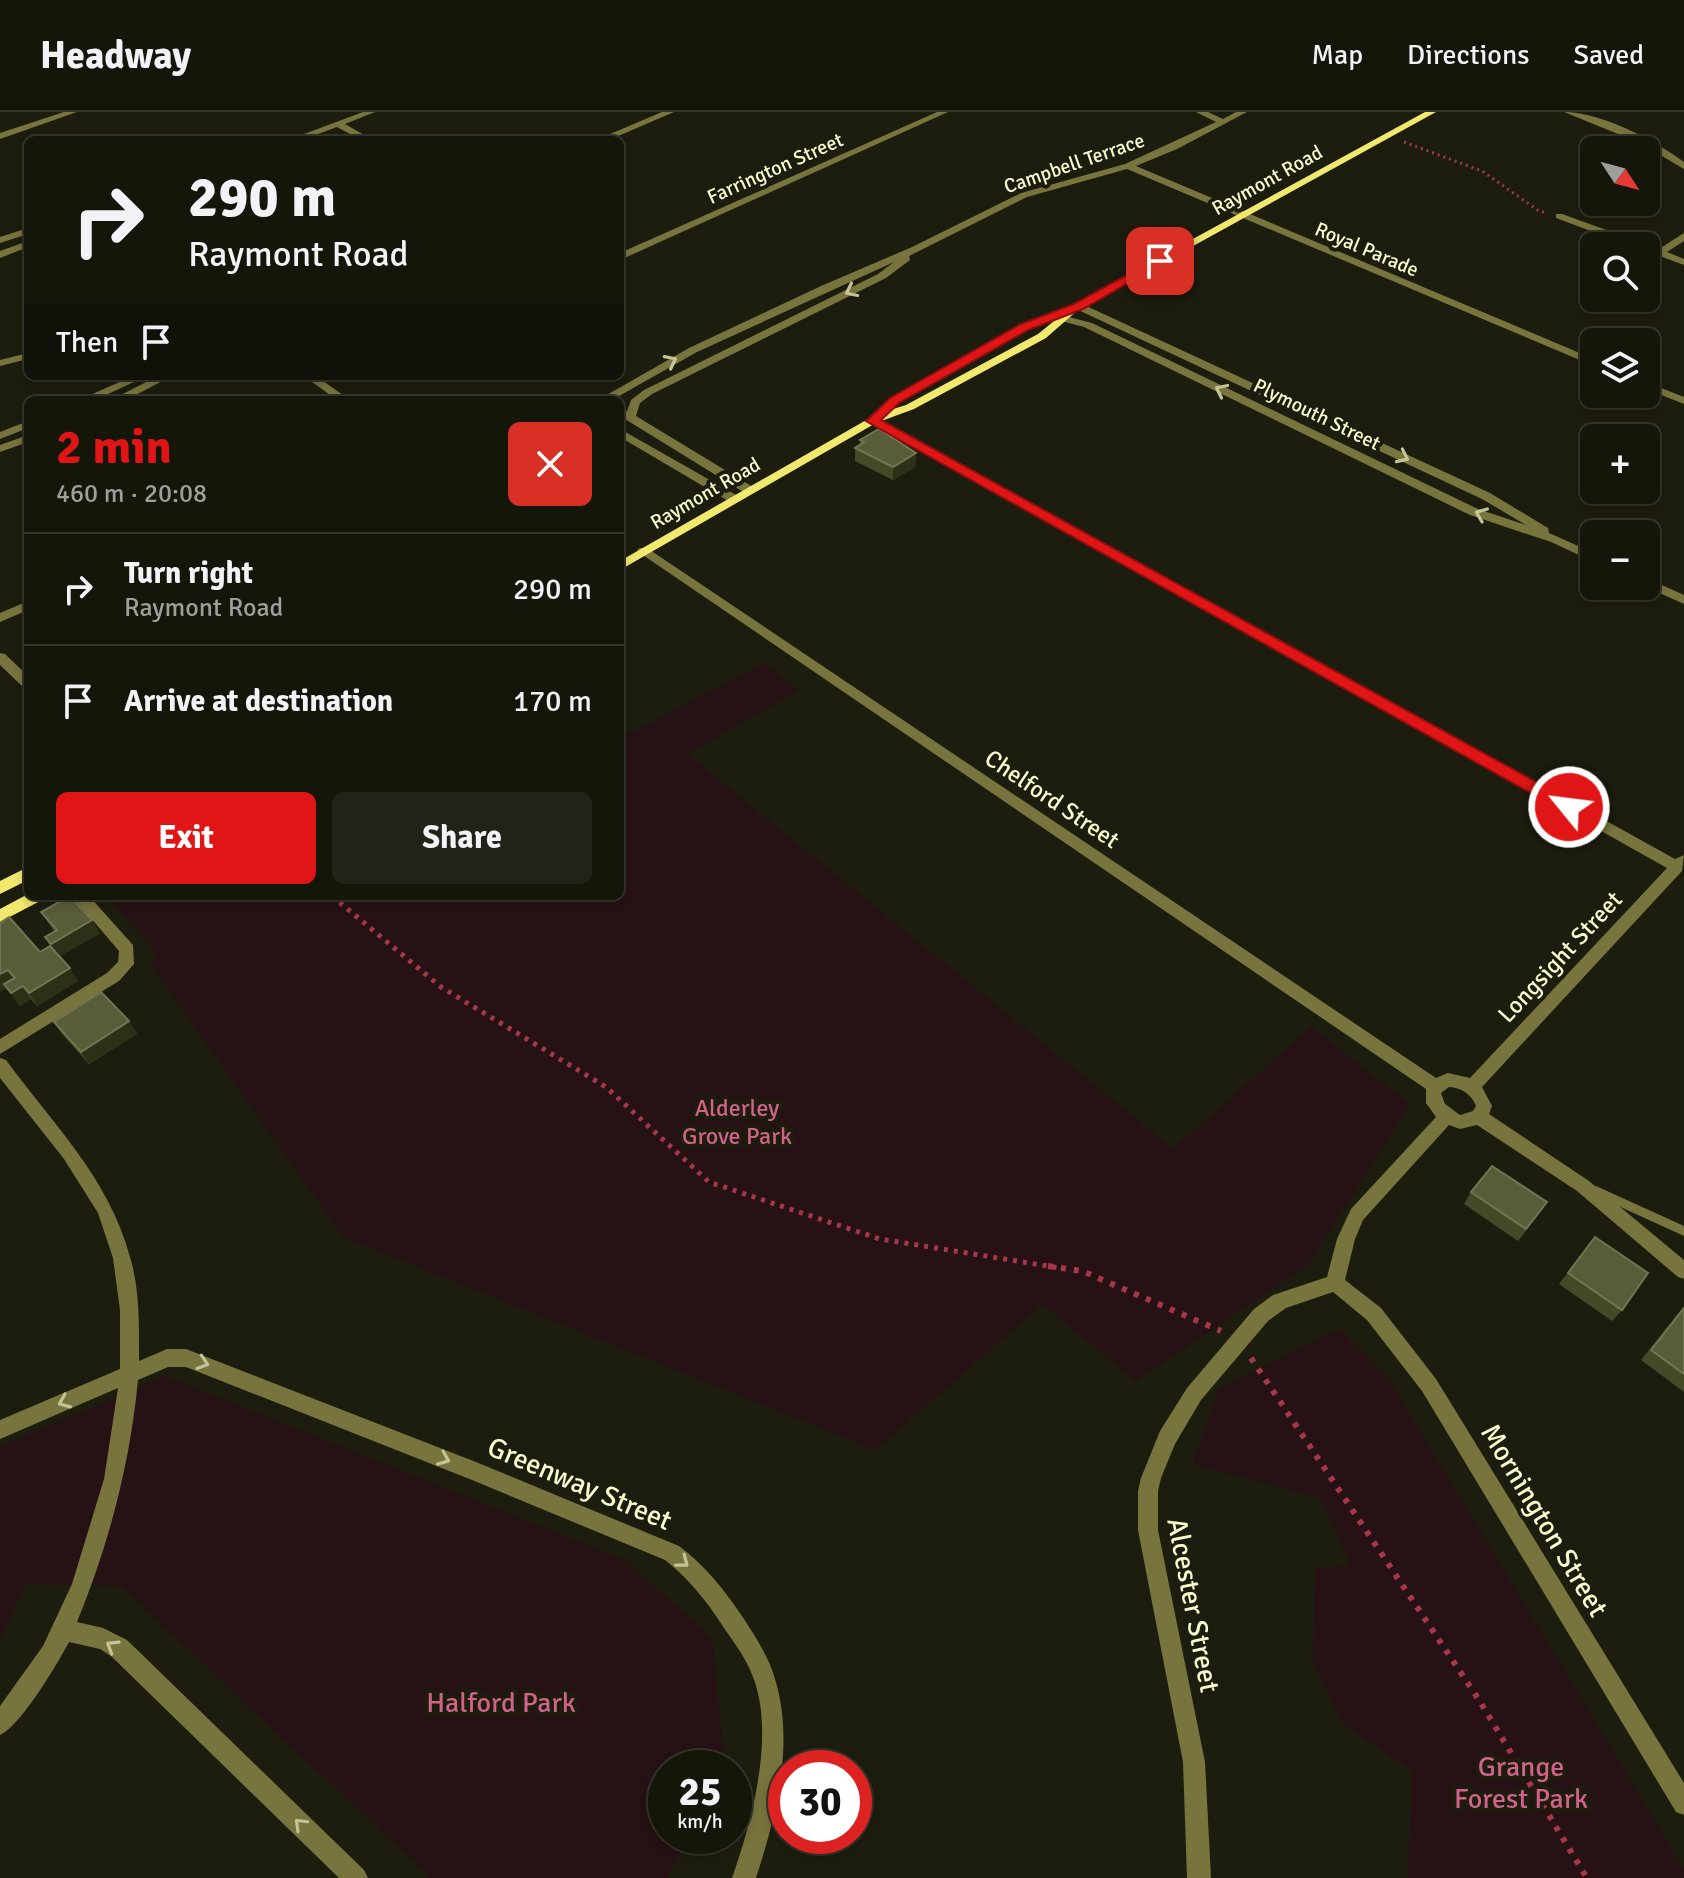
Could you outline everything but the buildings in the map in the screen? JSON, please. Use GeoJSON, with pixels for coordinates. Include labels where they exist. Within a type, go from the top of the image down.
{"type":"FeatureCollection","features":[{"type":"Feature","properties":{"kind":"main road","name":"Raymont Road"},"geometry":{"type":"LineString","coordinates":[[872,421],[894,401],[1024,327],[1078,306],[1432,112]]}},
{"type":"Feature","properties":{"kind":"main road","name":"Raymont Road"},"geometry":{"type":"LineString","coordinates":[[624,561],[872,421],[910,407],[1042,336],[1078,306]]}},
{"type":"Feature","properties":{"kind":"main road"},"geometry":{"type":"LineString","coordinates":[[0,888],[24,875]]}},
{"type":"Feature","properties":{"kind":"main road"},"geometry":{"type":"LineString","coordinates":[[0,916],[30,900]]}},
{"type":"Feature","properties":{"kind":"street"},"geometry":{"type":"LineString","coordinates":[[0,136],[73,112]]}},
{"type":"Feature","properties":{"kind":"street"},"geometry":{"type":"LineString","coordinates":[[304,136],[371,112]]}},
{"type":"Feature","properties":{"kind":"street"},"geometry":{"type":"LineString","coordinates":[[611,136],[670,112]]}},
{"type":"Feature","properties":{"kind":"street","name":"Farrington Street"},"geometry":{"type":"LineString","coordinates":[[624,255],[944,112]]}},
{"type":"Feature","properties":{"kind":"street"},"geometry":{"type":"LineString","coordinates":[[1200,112],[1224,122]]}},
{"type":"Feature","properties":{"kind":"street","name":"Campbell Terrace"},"geometry":{"type":"LineString","coordinates":[[610,396],[630,383],[825,288],[916,249],[1029,193],[1128,166],[1243,112]]}},
{"type":"Feature","properties":{"kind":"street"},"geometry":{"type":"LineString","coordinates":[[1568,112],[1627,133],[1664,151],[1684,166]]}},
{"type":"Feature","properties":{"kind":"street"},"geometry":{"type":"LineString","coordinates":[[338,124],[360,136]]}},
{"type":"Feature","properties":{"kind":"street","name":"Royal Parade"},"geometry":{"type":"LineString","coordinates":[[1128,166],[1242,217],[1580,357]]}},
{"type":"Feature","properties":{"kind":"street"},"geometry":{"type":"LineString","coordinates":[[1559,216],[1602,232]]}},
{"type":"Feature","properties":{"kind":"street"},"geometry":{"type":"LineString","coordinates":[[0,240],[24,232]]}},
{"type":"Feature","properties":{"kind":"street"},"geometry":{"type":"LineString","coordinates":[[1660,253],[1684,236]]}},
{"type":"Feature","properties":{"kind":"street"},"geometry":{"type":"LineString","coordinates":[[0,255],[24,249]]}},
{"type":"Feature","properties":{"kind":"street","name":"Campbell Terrace"},"geometry":{"type":"LineString","coordinates":[[625,414],[651,391],[882,276],[916,249]]}},
{"type":"Feature","properties":{"kind":"street"},"geometry":{"type":"LineString","coordinates":[[1660,253],[1684,262]]}},
{"type":"Feature","properties":{"kind":"street","name":"Plymouth Street"},"geometry":{"type":"LineString","coordinates":[[1078,306],[1486,496],[1520,514],[1555,539]]}},
{"type":"Feature","properties":{"kind":"street","name":"Plymouth Street"},"geometry":{"type":"LineString","coordinates":[[1065,319],[1088,325],[1474,512],[1555,539],[1580,551]]}},
{"type":"Feature","properties":{"kind":"street"},"geometry":{"type":"LineString","coordinates":[[13,360],[24,352]]}},
{"type":"Feature","properties":{"kind":"street"},"geometry":{"type":"LineString","coordinates":[[0,363],[24,357]]}},
{"type":"Feature","properties":{"kind":"street"},"geometry":{"type":"LineString","coordinates":[[94,396],[132,380]]}},
{"type":"Feature","properties":{"kind":"street"},"geometry":{"type":"LineString","coordinates":[[125,396],[159,380]]}},
{"type":"Feature","properties":{"kind":"street"},"geometry":{"type":"LineString","coordinates":[[315,380],[338,396]]}},
{"type":"Feature","properties":{"kind":"street"},"geometry":{"type":"LineString","coordinates":[[630,383],[651,391]]}},
{"type":"Feature","properties":{"kind":"street"},"geometry":{"type":"LineString","coordinates":[[1660,391],[1684,401]]}},
{"type":"Feature","properties":{"kind":"street"},"geometry":{"type":"LineString","coordinates":[[625,414],[749,490]]}},
{"type":"Feature","properties":{"kind":"street"},"geometry":{"type":"LineString","coordinates":[[872,421],[1678,872]]}},
{"type":"Feature","properties":{"kind":"street"},"geometry":{"type":"LineString","coordinates":[[0,436],[24,426]]}},
{"type":"Feature","properties":{"kind":"street"},"geometry":{"type":"LineString","coordinates":[[624,434],[734,499]]}},
{"type":"Feature","properties":{"kind":"street"},"geometry":{"type":"LineString","coordinates":[[0,449],[24,440]]}},
{"type":"Feature","properties":{"kind":"street"},"geometry":{"type":"LineString","coordinates":[[656,453],[674,445]]}},
{"type":"Feature","properties":{"kind":"street","name":"Chelford Street"},"geometry":{"type":"LineString","coordinates":[[643,551],[1435,1086]]}},
{"type":"Feature","properties":{"kind":"street"},"geometry":{"type":"LineString","coordinates":[[1660,589],[1684,600]]}},
{"type":"Feature","properties":{"kind":"street"},"geometry":{"type":"LineString","coordinates":[[0,618],[24,607]]}},
{"type":"Feature","properties":{"kind":"street"},"geometry":{"type":"LineString","coordinates":[[0,657],[24,680]]}},
{"type":"Feature","properties":{"kind":"street","name":"Longsight Street"},"geometry":{"type":"LineString","coordinates":[[1472,1087],[1678,872]]}},
{"type":"Feature","properties":{"kind":"street"},"geometry":{"type":"LineString","coordinates":[[0,1047],[110,979],[126,964],[128,952],[83,900]]}},
{"type":"Feature","properties":{"kind":"street"},"geometry":{"type":"LineString","coordinates":[[0,1065],[66,1146],[106,1213],[128,1291],[129,1375],[121,1440],[109,1495],[80,1590],[64,1630],[0,1724]]}},
{"type":"Feature","properties":{"kind":"street"},"geometry":{"type":"LineString","coordinates":[[1479,1117],[1484,1106],[1472,1087],[1456,1080],[1435,1086],[1434,1106],[1446,1117],[1460,1122],[1479,1117],[1583,1186],[1684,1271]]}},
{"type":"Feature","properties":{"kind":"street"},"geometry":{"type":"LineString","coordinates":[[1335,1283],[1346,1239],[1357,1215],[1446,1117]]}},
{"type":"Feature","properties":{"kind":"street","name":"Alcester Street"},"geometry":{"type":"LineString","coordinates":[[1199,1878],[1194,1762],[1148,1530],[1148,1491],[1154,1465],[1174,1424],[1200,1385],[1238,1339],[1280,1301],[1335,1283]]}},
{"type":"Feature","properties":{"kind":"street","name":"Mornington Street"},"geometry":{"type":"LineString","coordinates":[[1335,1283],[1374,1314],[1429,1385],[1684,1804]]}},
{"type":"Feature","properties":{"kind":"street","name":"Greenway Street"},"geometry":{"type":"LineString","coordinates":[[0,1430],[167,1358],[186,1358],[650,1543],[688,1565],[724,1607],[752,1653],[769,1693],[769,1765],[762,1814],[744,1878]]}},
{"type":"Feature","properties":{"kind":"street"},"geometry":{"type":"LineString","coordinates":[[64,1630],[103,1639],[119,1648],[356,1878]]}},
{"type":"Feature","properties":{"kind":"lane"},"geometry":{"type":"LineString","coordinates":[[1583,1186],[1684,1231]]}},
{"type":"Feature","properties":{"kind":"path"},"geometry":{"type":"LineString","coordinates":[[1388,136],[1482,171],[1539,211],[1559,216]]}},
{"type":"Feature","properties":{"kind":"path"},"geometry":{"type":"LineString","coordinates":[[338,900],[441,987],[606,1087],[709,1182],[880,1239],[1082,1271],[1238,1339],[1479,1700],[1587,1878]]}},
{"type":"Feature","properties":{"kind":"green space","name":"Alderley Grove Park"},"geometry":{"type":"Polygon","coordinates":[[[764,663],[799,690],[687,754],[1173,1149],[1311,1027],[1410,1104],[1309,1264],[1135,1381],[1043,1304],[876,1450],[343,1237],[151,965],[156,952],[110,900],[624,900],[624,732],[628,735],[764,663]]]}},
{"type":"Feature","properties":{"kind":"green space","name":"Grange Forest Park"},"geometry":{"type":"Polygon","coordinates":[[[1339,1329],[1387,1376],[1684,1869],[1684,1878],[1408,1878],[1412,1771],[1342,1723],[1313,1663],[1315,1569],[1350,1565],[1321,1498],[1193,1464],[1219,1389],[1339,1329]]]}},
{"type":"Feature","properties":{"kind":"green space","name":"Halford Park"},"geometry":{"type":"Polygon","coordinates":[[[164,1376],[627,1561],[712,1639],[723,1750],[648,1750],[648,1854],[678,1854],[668,1878],[431,1878],[121,1586],[26,1584],[0,1640],[0,1447],[164,1376]]]}},
{"type":"Feature","properties":{"kind":"route"},"geometry":{"type":"LineString","coordinates":[[1160,261],[1078,306],[1024,327],[894,401],[872,421],[1569,807]]}}]}
